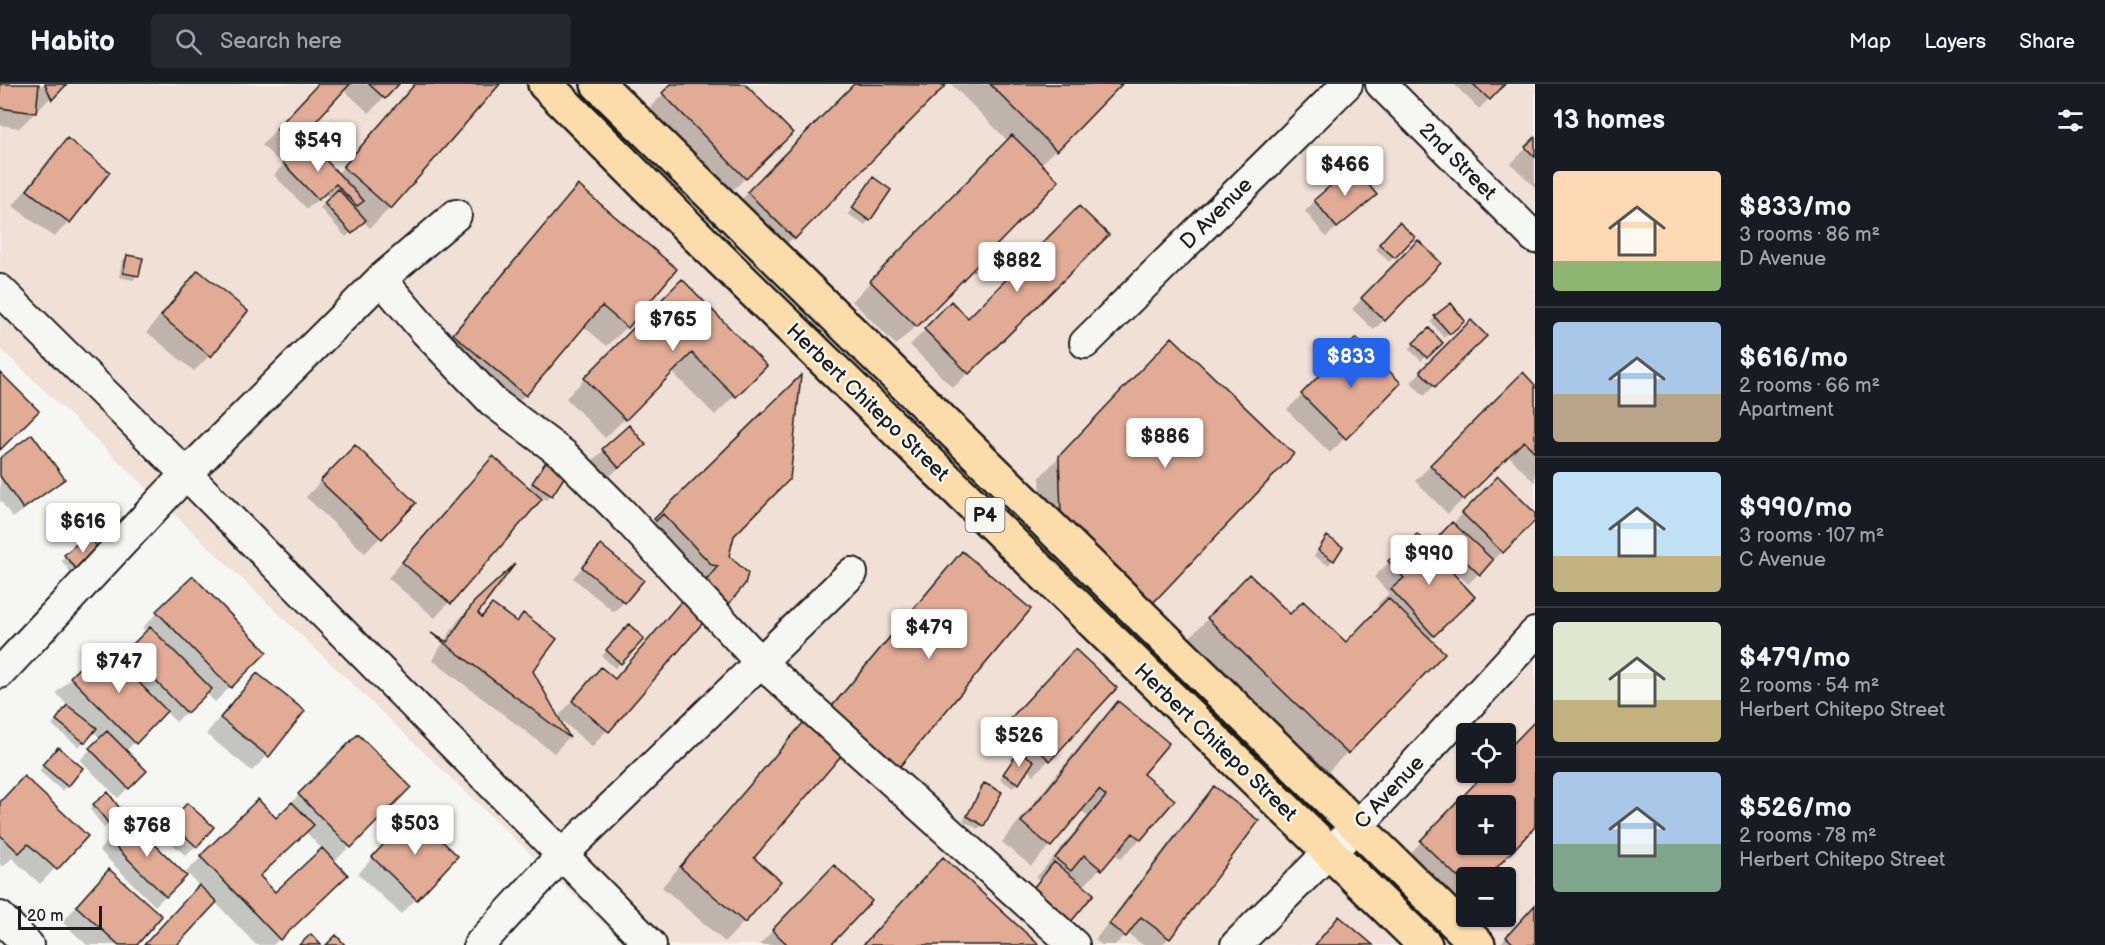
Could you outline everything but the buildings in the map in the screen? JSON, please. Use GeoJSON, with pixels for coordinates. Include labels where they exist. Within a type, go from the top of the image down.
{"type":"FeatureCollection","features":[{"type":"Feature","properties":{"kind":"highway","name":"Herbert Chitepo Street"},"geometry":{"type":"LineString","coordinates":[[545,84],[705,244],[1425,945]]}},
{"type":"Feature","properties":{"kind":"highway","name":"Herbert Chitepo Street"},"geometry":{"type":"LineString","coordinates":[[598,84],[1478,945]]}},
{"type":"Feature","properties":{"kind":"street","name":"D Avenue"},"geometry":{"type":"LineString","coordinates":[[1084,343],[1347,84]]}},
{"type":"Feature","properties":{"kind":"street","name":"2nd Street"},"geometry":{"type":"LineString","coordinates":[[1381,84],[1535,238]]}},
{"type":"Feature","properties":{"kind":"street"},"geometry":{"type":"LineString","coordinates":[[0,673],[186,474],[381,279],[456,214]]}},
{"type":"Feature","properties":{"kind":"street"},"geometry":{"type":"LineString","coordinates":[[381,279],[426,332],[493,402],[564,455],[621,512],[761,663],[1074,945]]}},
{"type":"Feature","properties":{"kind":"street"},"geometry":{"type":"LineString","coordinates":[[0,290],[186,474],[651,945]]}},
{"type":"Feature","properties":{"kind":"street"},"geometry":{"type":"LineString","coordinates":[[479,945],[561,855],[852,573]]}},
{"type":"Feature","properties":{"kind":"street","name":"C Avenue"},"geometry":{"type":"LineString","coordinates":[[1236,945],[1356,828],[1535,633]]}},
{"type":"Feature","properties":{"kind":"street"},"geometry":{"type":"LineString","coordinates":[[0,917],[28,945]]}},
{"type":"Feature","properties":{"kind":"shaded area"},"geometry":{"type":"Polygon","coordinates":[[[0,84],[1535,84],[1535,945],[626,945],[0,348],[0,84]]]}}]}
